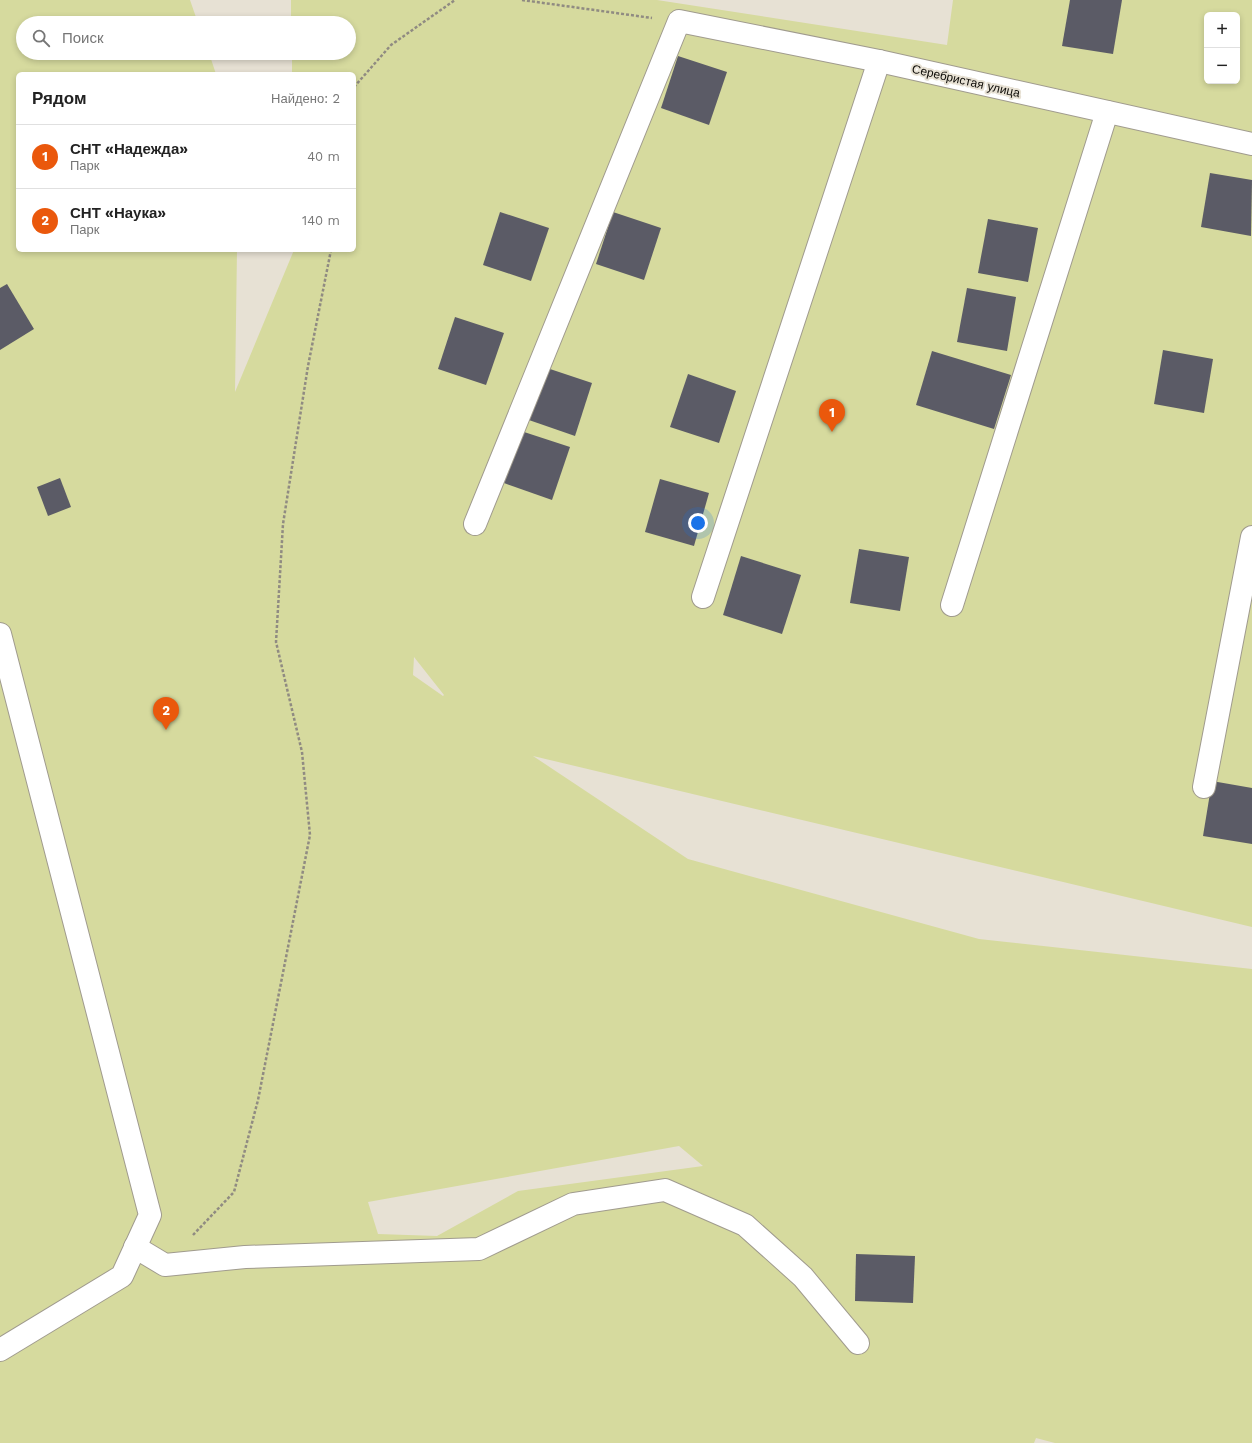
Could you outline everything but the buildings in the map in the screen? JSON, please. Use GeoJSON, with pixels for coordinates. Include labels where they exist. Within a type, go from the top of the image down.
{"type":"FeatureCollection","features":[{"type":"Feature","properties":{"kind":"street","name":"Серебристая улица"},"geometry":{"type":"LineString","coordinates":[[679,21],[879,61],[1252,144]]}},
{"type":"Feature","properties":{"kind":"street"},"geometry":{"type":"LineString","coordinates":[[475,524],[679,21]]}},
{"type":"Feature","properties":{"kind":"street"},"geometry":{"type":"LineString","coordinates":[[704,597],[879,61]]}},
{"type":"Feature","properties":{"kind":"street"},"geometry":{"type":"LineString","coordinates":[[952,605],[1107,112]]}},
{"type":"Feature","properties":{"kind":"street"},"geometry":{"type":"LineString","coordinates":[[1204,787],[1252,537]]}},
{"type":"Feature","properties":{"kind":"street"},"geometry":{"type":"LineString","coordinates":[[0,634],[150,1215],[122,1276],[0,1350]]}},
{"type":"Feature","properties":{"kind":"street"},"geometry":{"type":"LineString","coordinates":[[135,1247],[165,1265],[245,1257],[479,1249],[573,1204],[665,1190],[745,1225],[803,1277],[858,1343]]}},
{"type":"Feature","properties":{"kind":"path"},"geometry":{"type":"LineString","coordinates":[[356,85],[391,45],[455,0]]}},
{"type":"Feature","properties":{"kind":"path"},"geometry":{"type":"LineString","coordinates":[[522,0],[679,21]]}},
{"type":"Feature","properties":{"kind":"path"},"geometry":{"type":"LineString","coordinates":[[192,1237],[234,1192],[258,1100],[310,835],[302,752],[276,642],[283,524],[308,366],[331,252]]}},
{"type":"Feature","properties":{"kind":"green space"},"geometry":{"type":"Polygon","coordinates":[[[0,0],[190,0],[196,16],[16,16],[16,60],[211,60],[215,72],[16,72],[16,252],[237,252],[235,392],[293,252],[356,252],[356,72],[292,72],[292,60],[356,60],[356,16],[291,16],[291,0],[657,0],[947,45],[953,0],[1252,0],[1252,927],[533,756],[688,859],[979,939],[1252,969],[1252,1443],[1055,1443],[1036,1438],[1034,1443],[0,1443],[0,0]],[[414,657],[413,675],[443,696],[444,695],[414,657]],[[679,1146],[368,1202],[378,1234],[437,1236],[518,1191],[703,1166],[679,1146]]]}},
{"type":"Feature","properties":{"kind":"place","name":"СНТ «Надежда»"},"geometry":{"type":"Point","coordinates":[832,432]}},
{"type":"Feature","properties":{"kind":"place","name":"СНТ «Наука»"},"geometry":{"type":"Point","coordinates":[166,730]}}]}
